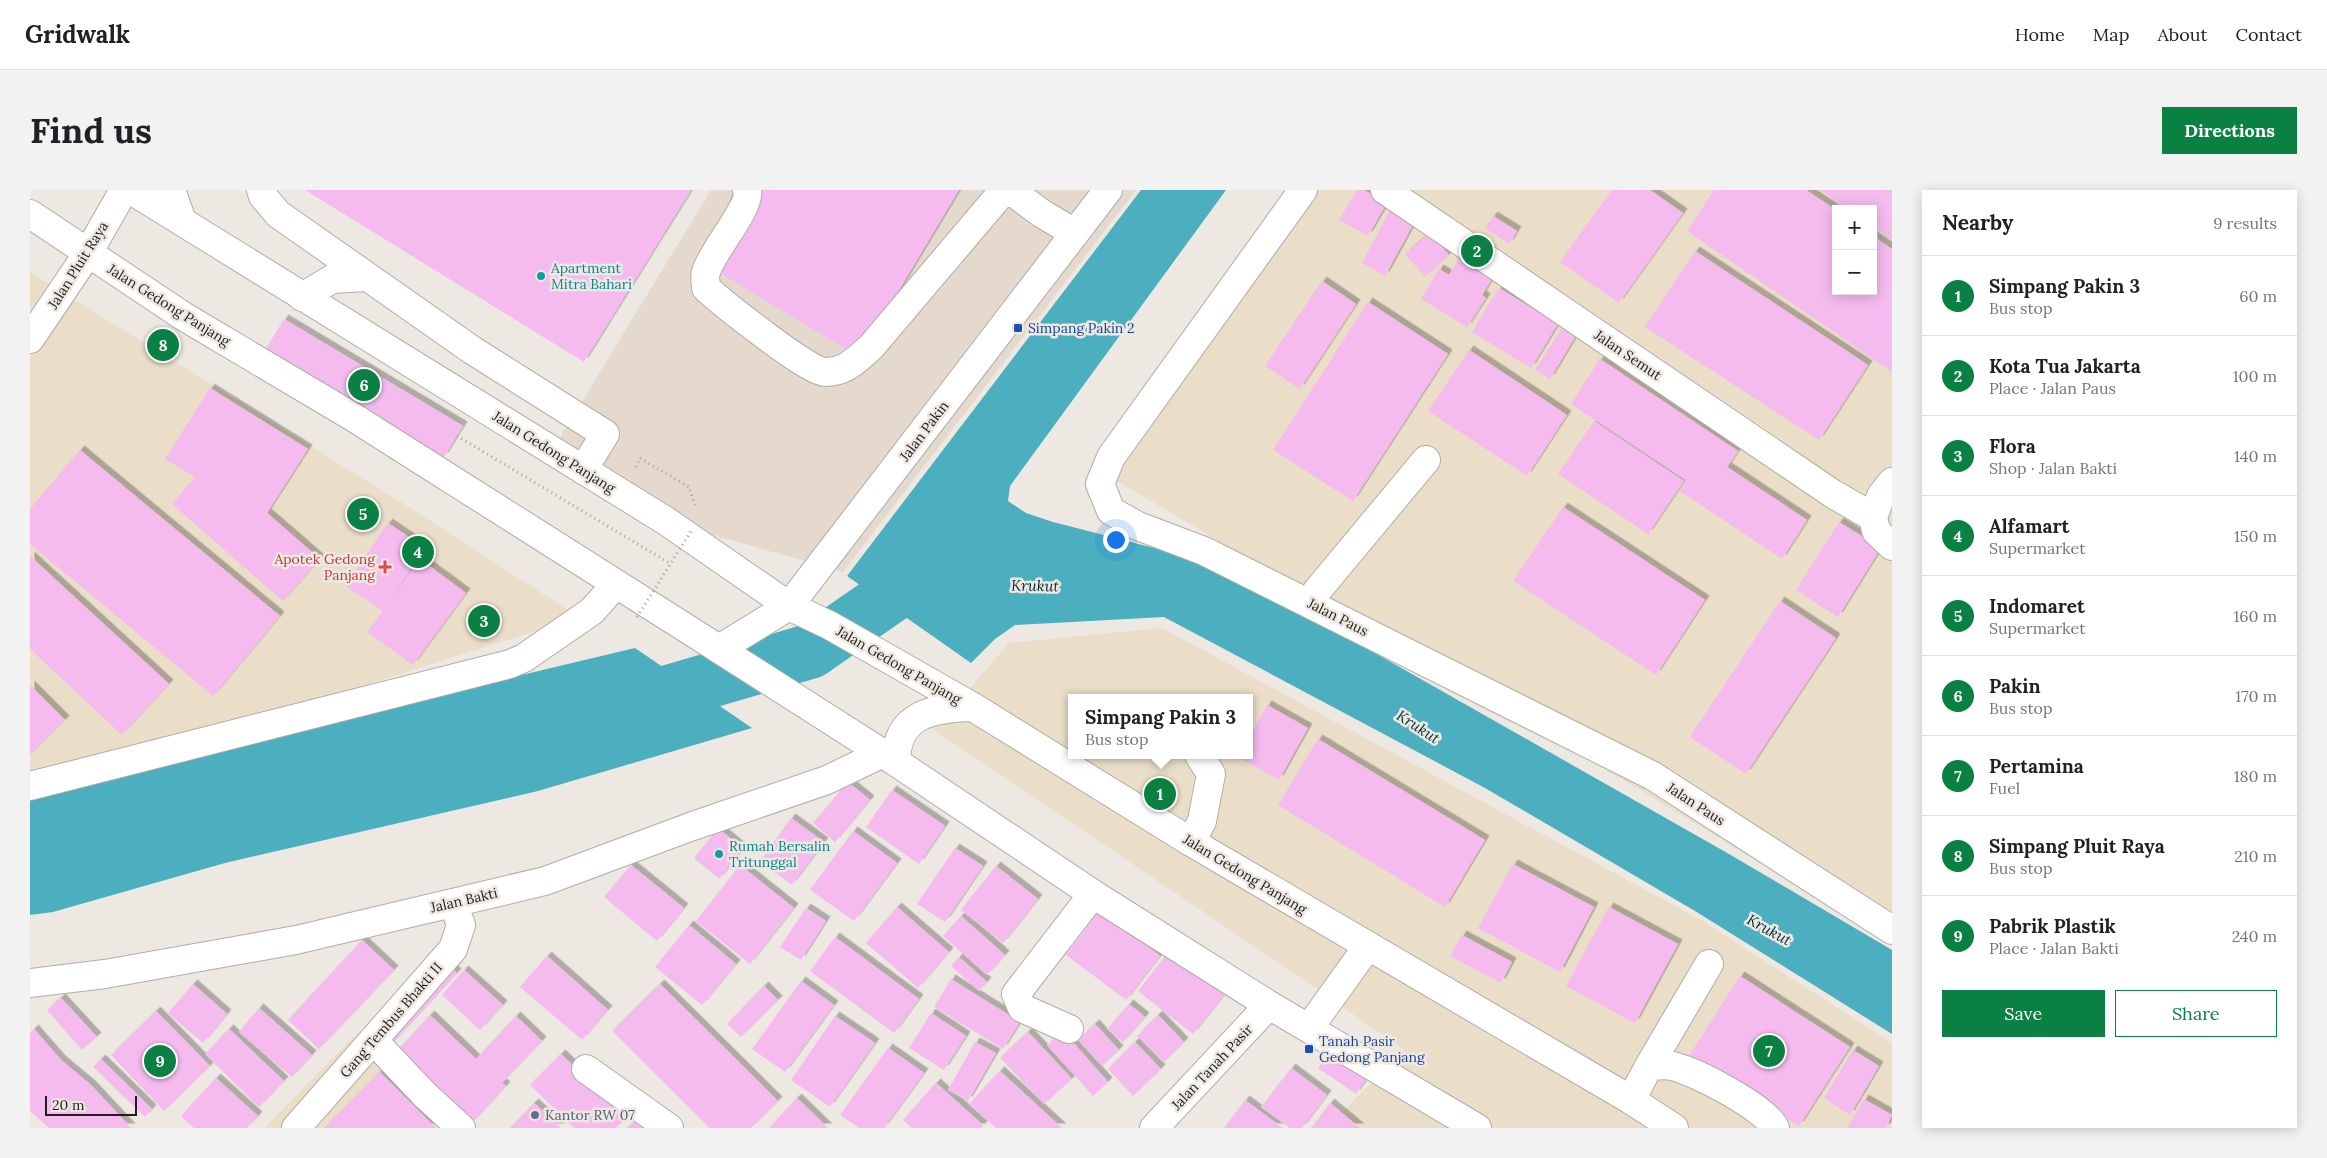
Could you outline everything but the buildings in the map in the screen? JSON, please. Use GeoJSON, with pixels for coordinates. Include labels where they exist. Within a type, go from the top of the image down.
{"type":"FeatureCollection","features":[{"type":"Feature","properties":{"kind":"main road","name":"Jalan Pluit Raya"},"geometry":{"type":"LineString","coordinates":[[31,336],[88,253],[124,190]]}},
{"type":"Feature","properties":{"kind":"main road","name":"Jalan Gedong Panjang"},"geometry":{"type":"LineString","coordinates":[[131,190],[666,521],[789,606],[830,625],[973,708],[1191,842],[1631,1100],[1674,1128]]}},
{"type":"Feature","properties":{"kind":"main road"},"geometry":{"type":"LineString","coordinates":[[171,190],[182,220]]}},
{"type":"Feature","properties":{"kind":"main road"},"geometry":{"type":"LineString","coordinates":[[261,190],[263,196],[278,214],[472,350],[605,434],[583,470]]}},
{"type":"Feature","properties":{"kind":"main road"},"geometry":{"type":"LineString","coordinates":[[747,190],[748,195],[742,213],[718,245],[705,274],[706,288],[802,362],[823,373],[846,369],[871,347],[1004,190]]}},
{"type":"Feature","properties":{"kind":"main road"},"geometry":{"type":"LineString","coordinates":[[1010,190],[1041,213],[1074,232]]}},
{"type":"Feature","properties":{"kind":"main road","name":"Jalan Pakin"},"geometry":{"type":"LineString","coordinates":[[727,655],[789,606],[1108,190]]}},
{"type":"Feature","properties":{"kind":"main road","name":"Jalan Paus"},"geometry":{"type":"LineString","coordinates":[[1303,190],[1111,457],[1100,484],[1111,511],[1138,526],[1204,551],[1653,776],[1892,930]]}},
{"type":"Feature","properties":{"kind":"main road","name":"Jalan Semut"},"geometry":{"type":"LineString","coordinates":[[1385,190],[1833,494],[1873,516]]}},
{"type":"Feature","properties":{"kind":"main road","name":"Jalan Gedong Panjang"},"geometry":{"type":"LineString","coordinates":[[30,214],[184,316],[353,417],[855,736],[1093,894],[1269,1005],[1477,1128]]}},
{"type":"Feature","properties":{"kind":"main road"},"geometry":{"type":"LineString","coordinates":[[302,297],[332,279],[367,277]]}},
{"type":"Feature","properties":{"kind":"main road"},"geometry":{"type":"LineString","coordinates":[[1312,604],[1317,591],[1426,460]]}},
{"type":"Feature","properties":{"kind":"main road"},"geometry":{"type":"LineString","coordinates":[[1892,482],[1881,496],[1873,516],[1876,531],[1892,546]]}},
{"type":"Feature","properties":{"kind":"main road"},"geometry":{"type":"LineString","coordinates":[[30,786],[510,664],[524,658],[592,611],[615,585]]}},
{"type":"Feature","properties":{"kind":"main road"},"geometry":{"type":"LineString","coordinates":[[889,758],[909,722],[922,714],[944,708],[973,708]]}},
{"type":"Feature","properties":{"kind":"main road","name":"Jalan Bakti"},"geometry":{"type":"LineString","coordinates":[[30,984],[105,974],[296,940],[545,881],[690,826],[889,758]]}},
{"type":"Feature","properties":{"kind":"main road"},"geometry":{"type":"LineString","coordinates":[[1191,842],[1202,821],[1211,774],[1202,759]]}},
{"type":"Feature","properties":{"kind":"main road"},"geometry":{"type":"LineString","coordinates":[[1069,1030],[1022,1008],[1016,994],[1093,894]]}},
{"type":"Feature","properties":{"kind":"main road","name":"Gang Tembus Bhakti II"},"geometry":{"type":"LineString","coordinates":[[296,1128],[454,949],[461,925],[453,903]]}},
{"type":"Feature","properties":{"kind":"main road"},"geometry":{"type":"LineString","coordinates":[[1309,1028],[1368,946]]}},
{"type":"Feature","properties":{"kind":"main road"},"geometry":{"type":"LineString","coordinates":[[1631,1100],[1709,964]]}},
{"type":"Feature","properties":{"kind":"main road","name":"Jalan Tanah Pasir"},"geometry":{"type":"LineString","coordinates":[[1154,1128],[1269,1005]]}},
{"type":"Feature","properties":{"kind":"main road"},"geometry":{"type":"LineString","coordinates":[[373,1040],[425,1095],[460,1128]]}},
{"type":"Feature","properties":{"kind":"main road"},"geometry":{"type":"LineString","coordinates":[[1649,1066],[1670,1065],[1690,1071],[1756,1109],[1775,1128]]}},
{"type":"Feature","properties":{"kind":"main road"},"geometry":{"type":"LineString","coordinates":[[586,1069],[668,1128]]}},
{"type":"Feature","properties":{"kind":"path"},"geometry":{"type":"LineString","coordinates":[[457,436],[671,564]]}},
{"type":"Feature","properties":{"kind":"path"},"geometry":{"type":"LineString","coordinates":[[638,616],[692,528]]}},
{"type":"Feature","properties":{"kind":"shaded area"},"geometry":{"type":"Polygon","coordinates":[[[711,190],[1136,190],[843,572],[688,528],[559,439],[711,190]]]}},
{"type":"Feature","properties":{"kind":"shaded area"},"geometry":{"type":"Polygon","coordinates":[[[1303,190],[1892,190],[1892,943],[1549,735],[1105,474],[1303,190]]]}},
{"type":"Feature","properties":{"kind":"shaded area"},"geometry":{"type":"Polygon","coordinates":[[[30,272],[407,506],[579,617],[30,792],[30,272]]]}},
{"type":"Feature","properties":{"kind":"shaded area"},"geometry":{"type":"Polygon","coordinates":[[[1162,628],[1701,920],[1892,1043],[1892,1128],[1326,1128],[1404,1050],[1307,982],[934,730],[1009,643],[1162,628]]]}},
{"type":"Feature","properties":{"kind":"shaded area"},"geometry":{"type":"Polygon","coordinates":[[[353,1037],[449,1128],[265,1128],[353,1037]]]}},
{"type":"Feature","properties":{"kind":"water","name":"Krukut"},"geometry":{"type":"Polygon","coordinates":[[[1141,190],[1226,190],[1010,486],[1008,501],[1026,513],[1053,522],[1220,565],[1729,854],[1892,950],[1892,1034],[1695,911],[1485,788],[1164,617],[1015,625],[995,639],[971,663],[847,576],[1141,190]]]}},
{"type":"Feature","properties":{"kind":"water"},"geometry":{"type":"Polygon","coordinates":[[[635,648],[752,728],[538,791],[225,863],[53,912],[30,915],[30,799],[434,696],[635,648]]]}},
{"type":"Feature","properties":{"kind":"waterway"},"geometry":{"type":"LineString","coordinates":[[619,707],[811,651],[909,583],[934,546]]}},
{"type":"Feature","properties":{"kind":"place","name":"Kota Tua Jakarta"},"geometry":{"type":"Point","coordinates":[1477,251]}},
{"type":"Feature","properties":{"kind":"place","name":"Apartment Mitra Bahari"},"geometry":{"type":"Point","coordinates":[541,276]}},
{"type":"Feature","properties":{"kind":"place","name":"Simpang Pakin 2"},"geometry":{"type":"Point","coordinates":[1018,328]}},
{"type":"Feature","properties":{"kind":"place","name":"Simpang Pluit Raya"},"geometry":{"type":"Point","coordinates":[163,345]}},
{"type":"Feature","properties":{"kind":"place","name":"Pakin"},"geometry":{"type":"Point","coordinates":[364,385]}},
{"type":"Feature","properties":{"kind":"place","name":"Indomaret"},"geometry":{"type":"Point","coordinates":[363,514]}},
{"type":"Feature","properties":{"kind":"place","name":"Alfamart"},"geometry":{"type":"Point","coordinates":[418,552]}},
{"type":"Feature","properties":{"kind":"place","name":"Apotek Gedong Panjang"},"geometry":{"type":"Point","coordinates":[385,567]}},
{"type":"Feature","properties":{"kind":"place","name":"Flora"},"geometry":{"type":"Point","coordinates":[484,621]}},
{"type":"Feature","properties":{"kind":"place","name":"Simpang Pakin 3"},"geometry":{"type":"Point","coordinates":[1160,794]}},
{"type":"Feature","properties":{"kind":"place","name":"Rumah Bersalin Tritunggal"},"geometry":{"type":"Point","coordinates":[719,854]}},
{"type":"Feature","properties":{"kind":"place","name":"Tanah Pasir Gedong Panjang"},"geometry":{"type":"Point","coordinates":[1309,1049]}},
{"type":"Feature","properties":{"kind":"place","name":"Pertamina"},"geometry":{"type":"Point","coordinates":[1769,1051]}},
{"type":"Feature","properties":{"kind":"place","name":"Pabrik Plastik"},"geometry":{"type":"Point","coordinates":[160,1061]}},
{"type":"Feature","properties":{"kind":"place","name":"Kantor RW 07"},"geometry":{"type":"Point","coordinates":[535,1115]}}]}
